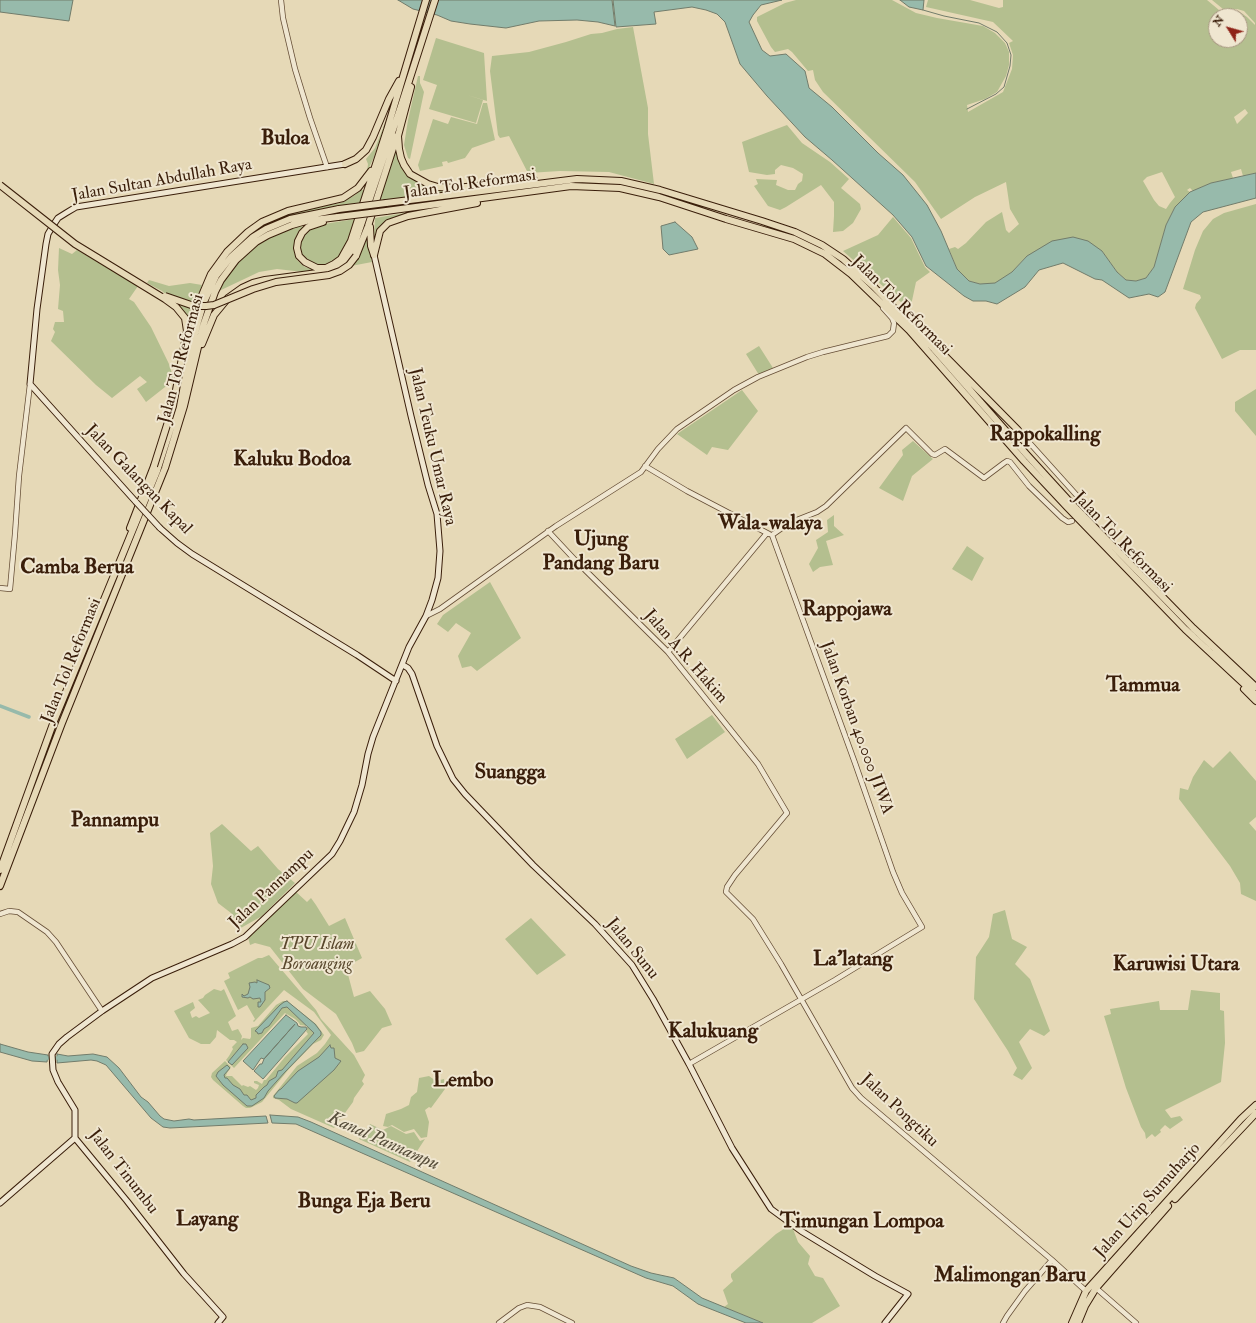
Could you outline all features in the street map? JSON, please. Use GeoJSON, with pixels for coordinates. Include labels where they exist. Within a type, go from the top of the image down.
{"type":"FeatureCollection","features":[{"type":"Feature","properties":{"kind":"highway"},"geometry":{"type":"LineString","coordinates":[[337,217],[316,223],[308,227],[302,233],[298,241],[297,248],[299,256],[305,262],[317,268],[326,268],[341,259],[350,241],[376,163],[426,0]]}},
{"type":"Feature","properties":{"kind":"highway"},"geometry":{"type":"LineString","coordinates":[[191,378],[206,332],[212,319],[232,294],[253,283],[265,280],[325,272],[342,264],[350,256],[434,0]]}},
{"type":"Feature","properties":{"kind":"highway"},"geometry":{"type":"LineString","coordinates":[[418,52],[416,68],[398,136],[399,149],[404,165],[410,174],[428,184],[438,187],[456,188],[547,178],[577,179]]}},
{"type":"Feature","properties":{"kind":"highway"},"geometry":{"type":"LineString","coordinates":[[345,164],[356,159],[366,150],[407,63]]}},
{"type":"Feature","properties":{"kind":"highway"},"geometry":{"type":"LineString","coordinates":[[122,274],[179,302],[194,306],[206,306],[222,303],[246,292],[276,282],[329,275],[340,271],[349,265],[361,248],[402,122]]}},
{"type":"Feature","properties":{"kind":"highway"},"geometry":{"type":"LineString","coordinates":[[184,381],[194,323],[200,300],[211,274],[227,252],[248,232],[274,216],[350,195],[365,180],[376,163]]}},
{"type":"Feature","properties":{"kind":"highway","name":"Jalan Tol Reformasi"},"geometry":{"type":"LineString","coordinates":[[0,870],[54,721],[157,471],[172,427],[204,302],[216,276],[232,257],[253,237],[290,219],[339,209],[577,179],[621,181],[660,190],[755,219],[795,232],[822,245],[843,259],[873,286],[934,349],[1059,490],[1193,628],[1256,686]]}},
{"type":"Feature","properties":{"kind":"highway"},"geometry":{"type":"LineString","coordinates":[[0,185],[75,244],[176,306],[185,318],[187,324],[186,343],[173,406],[154,466],[93,627]]}},
{"type":"Feature","properties":{"kind":"highway"},"geometry":{"type":"LineString","coordinates":[[374,255],[377,239],[382,228],[388,223],[397,219],[442,209],[571,186]]}},
{"type":"Feature","properties":{"kind":"highway","name":"Jalan Tol Reformasi"},"geometry":{"type":"LineString","coordinates":[[0,886],[90,652],[153,500],[177,432],[209,304],[221,280],[236,260],[256,242],[280,229],[306,221],[571,186],[620,188],[659,196],[726,219],[794,239],[814,248],[841,265],[871,292],[909,330],[1024,461],[1093,534],[1209,652],[1256,695]]}},
{"type":"Feature","properties":{"kind":"highway"},"geometry":{"type":"LineString","coordinates":[[374,209],[370,227],[371,246],[374,255]]}},
{"type":"Feature","properties":{"kind":"highway"},"geometry":{"type":"LineString","coordinates":[[914,328],[926,337],[1018,430]]}},
{"type":"Feature","properties":{"kind":"highway"},"geometry":{"type":"LineString","coordinates":[[1185,628],[1209,656],[1256,700]]}},
{"type":"Feature","properties":{"kind":"highway","name":"Jalan Urip Sumuharjo"},"geometry":{"type":"LineString","coordinates":[[1078,1323],[1085,1306],[1096,1288],[1256,1105]]}},
{"type":"Feature","properties":{"kind":"highway","name":"Jalan Urip Sumuharjo"},"geometry":{"type":"LineString","coordinates":[[1072,1323],[1086,1291],[1229,1137],[1256,1113]]}},
{"type":"Feature","properties":{"kind":"main road","name":"Jalan Sultan Abdullah Raya"},"geometry":{"type":"LineString","coordinates":[[30,384],[37,309],[48,234],[58,218],[66,212],[76,207],[345,164]]}},
{"type":"Feature","properties":{"kind":"main road","name":"Jalan Teuku Umar Raya"},"geometry":{"type":"LineString","coordinates":[[374,255],[385,298],[399,366],[439,526],[439,567],[435,592],[426,616],[409,647],[402,666]]}},
{"type":"Feature","properties":{"kind":"main road","name":"Jalan Galangan Kapal"},"geometry":{"type":"LineString","coordinates":[[30,384],[160,528],[184,548],[357,655],[397,678]]}},
{"type":"Feature","properties":{"kind":"main road","name":"Jalan Pannampu"},"geometry":{"type":"LineString","coordinates":[[52,1059],[55,1050],[66,1037],[102,1011],[156,976],[246,937],[332,854],[355,810],[368,754],[402,666]]}},
{"type":"Feature","properties":{"kind":"main road","name":"Jalan Sunu"},"geometry":{"type":"LineString","coordinates":[[402,666],[408,668],[412,674],[437,746],[453,780],[533,864],[595,924],[632,965],[654,999],[732,1148],[771,1209],[801,1231],[908,1294],[885,1323]]}},
{"type":"Feature","properties":{"kind":"main road","name":"Jalan Tinumbu"},"geometry":{"type":"LineString","coordinates":[[52,1059],[53,1070],[56,1078],[75,1110],[75,1138],[184,1274],[223,1317],[218,1323]]}},
{"type":"Feature","properties":{"kind":"main road"},"geometry":{"type":"LineString","coordinates":[[0,1203],[75,1138]]}},
{"type":"Feature","properties":{"kind":"street"},"geometry":{"type":"LineString","coordinates":[[281,0],[283,18],[295,69],[327,167]]}},
{"type":"Feature","properties":{"kind":"street"},"geometry":{"type":"LineString","coordinates":[[426,616],[440,609],[548,531],[641,472],[661,445],[677,429],[714,403],[758,377],[823,352],[881,339],[890,335],[894,326],[892,318],[843,270],[841,265]]}},
{"type":"Feature","properties":{"kind":"street"},"geometry":{"type":"LineString","coordinates":[[0,588],[10,589],[19,476],[30,384]]}},
{"type":"Feature","properties":{"kind":"street"},"geometry":{"type":"LineString","coordinates":[[646,466],[687,491],[772,535],[789,523],[817,512],[826,506],[906,428],[932,454],[935,455],[945,449],[984,478],[1007,461],[1010,462],[1029,486],[1062,518],[1068,522],[1072,521]]}},
{"type":"Feature","properties":{"kind":"street"},"geometry":{"type":"LineString","coordinates":[[1018,430],[1089,509],[1086,511]]}},
{"type":"Feature","properties":{"kind":"street","name":"Jalan A.R. Hakim"},"geometry":{"type":"LineString","coordinates":[[548,531],[576,561],[668,652],[758,764],[787,812],[735,875],[727,887],[726,892]]}},
{"type":"Feature","properties":{"kind":"street"},"geometry":{"type":"LineString","coordinates":[[668,652],[767,533]]}},
{"type":"Feature","properties":{"kind":"street","name":"Jalan Korban 40.000 JIWA"},"geometry":{"type":"LineString","coordinates":[[772,535],[893,872],[902,893],[922,927],[801,999]]}},
{"type":"Feature","properties":{"kind":"street","name":"Jalan Pongtiku"},"geometry":{"type":"LineString","coordinates":[[726,892],[754,920],[848,1081],[859,1097],[1052,1260],[1086,1291]]}},
{"type":"Feature","properties":{"kind":"street"},"geometry":{"type":"LineString","coordinates":[[0,914],[9,911],[18,912],[47,932],[56,942],[102,1011]]}},
{"type":"Feature","properties":{"kind":"street"},"geometry":{"type":"LineString","coordinates":[[689,1064],[801,999]]}},
{"type":"Feature","properties":{"kind":"street"},"geometry":{"type":"LineString","coordinates":[[1003,1323],[1025,1291],[1052,1260]]}},
{"type":"Feature","properties":{"kind":"street"},"geometry":{"type":"LineString","coordinates":[[1096,1288],[1136,1323]]}},
{"type":"Feature","properties":{"kind":"street"},"geometry":{"type":"LineString","coordinates":[[499,1323],[519,1308],[527,1305],[535,1306],[572,1323]]}},
{"type":"Feature","properties":{"kind":"green space"},"geometry":{"type":"Polygon","coordinates":[[[796,0],[892,0],[916,13],[983,26],[995,33],[1005,43],[1009,52],[1009,65],[1006,76],[997,92],[985,99],[967,105],[968,112],[1003,92],[1012,69],[1013,55],[1009,43],[1013,41],[993,22],[926,7],[928,0],[970,0],[999,8],[1003,7],[1003,0],[1207,0],[1217,8],[1208,8],[1208,48],[1248,48],[1248,18],[1255,25],[1255,23],[1248,15],[1248,8],[1222,8],[1212,0],[1256,0],[1256,173],[1243,176],[1241,169],[1231,172],[1233,178],[1211,183],[1193,191],[1190,188],[1187,190],[1190,192],[1175,207],[1166,225],[1154,267],[1146,278],[1136,281],[1126,280],[1117,272],[1102,251],[1027,256],[1012,272],[995,284],[980,284],[969,281],[957,269],[949,249],[955,247],[958,249],[966,243],[986,222],[1002,212],[1006,230],[1009,233],[1019,224],[1010,209],[1006,182],[975,197],[941,219],[915,182],[823,92],[815,80],[813,70],[808,71],[788,49],[775,52],[757,21],[757,17],[785,3],[796,0]],[[1245,109],[1234,117],[1237,124],[1248,113],[1245,109]],[[1162,172],[1147,177],[1143,181],[1154,200],[1159,206],[1166,209],[1175,197],[1162,172]]]}},
{"type":"Feature","properties":{"kind":"green space"},"geometry":{"type":"Polygon","coordinates":[[[633,27],[648,108],[648,134],[654,184],[609,172],[560,171],[528,173],[509,136],[500,138],[498,135],[490,71],[492,56],[529,52],[591,34],[633,27]]]}},
{"type":"Feature","properties":{"kind":"green space"},"geometry":{"type":"Polygon","coordinates":[[[436,38],[484,53],[487,101],[467,95],[483,100],[476,123],[429,109],[437,85],[423,80],[436,38]]]}},
{"type":"Feature","properties":{"kind":"green space"},"geometry":{"type":"Polygon","coordinates":[[[418,76],[420,76],[420,83],[424,92],[410,159],[408,158],[404,145],[418,76]]]}},
{"type":"Feature","properties":{"kind":"green space"},"geometry":{"type":"Polygon","coordinates":[[[483,103],[487,103],[495,140],[472,148],[465,158],[448,163],[447,161],[442,162],[443,166],[420,171],[418,165],[433,119],[448,124],[451,117],[477,124],[483,103]]]}},
{"type":"Feature","properties":{"kind":"green space"},"geometry":{"type":"Polygon","coordinates":[[[388,116],[374,157],[367,172],[368,164],[366,159],[375,148],[388,116]]]}},
{"type":"Feature","properties":{"kind":"green space"},"geometry":{"type":"Polygon","coordinates":[[[787,125],[802,143],[830,162],[849,179],[841,188],[860,204],[861,209],[853,223],[843,231],[833,232],[834,202],[821,185],[780,210],[768,206],[754,186],[758,184],[756,179],[777,180],[776,185],[788,190],[795,190],[798,184],[802,181],[803,174],[793,168],[781,165],[775,170],[775,174],[767,175],[749,172],[742,142],[787,125]]]}},
{"type":"Feature","properties":{"kind":"green space"},"geometry":{"type":"Polygon","coordinates":[[[397,145],[398,156],[403,170],[420,184],[440,191],[478,189],[377,201],[397,145]]]}},
{"type":"Feature","properties":{"kind":"green space"},"geometry":{"type":"Polygon","coordinates":[[[361,189],[364,191],[361,204],[289,218],[238,248],[224,261],[247,237],[271,222],[296,211],[341,203],[355,195],[361,189]]]}},
{"type":"Feature","properties":{"kind":"green space"},"geometry":{"type":"Polygon","coordinates":[[[1256,204],[1256,350],[1240,350],[1222,359],[1195,308],[1196,304],[1201,298],[1200,295],[1183,289],[1195,250],[1203,231],[1213,219],[1224,213],[1256,204]]]}},
{"type":"Feature","properties":{"kind":"green space"},"geometry":{"type":"Polygon","coordinates":[[[448,206],[388,221],[376,239],[374,239],[375,218],[448,206]]]}},
{"type":"Feature","properties":{"kind":"green space"},"geometry":{"type":"Polygon","coordinates":[[[893,217],[911,238],[925,267],[930,272],[916,282],[910,310],[843,251],[878,235],[893,217]]]}},
{"type":"Feature","properties":{"kind":"green space"},"geometry":{"type":"Polygon","coordinates":[[[355,219],[349,240],[341,257],[328,267],[314,265],[304,260],[298,245],[306,230],[318,225],[355,219]]]}},
{"type":"Feature","properties":{"kind":"green space"},"geometry":{"type":"Polygon","coordinates":[[[306,226],[294,242],[294,252],[297,260],[305,267],[319,271],[303,272],[277,269],[259,272],[219,291],[236,265],[255,246],[271,236],[295,227],[306,226]]]}},
{"type":"Feature","properties":{"kind":"green space"},"geometry":{"type":"Polygon","coordinates":[[[367,239],[372,262],[351,266],[360,254],[367,239]]]}},
{"type":"Feature","properties":{"kind":"green space"},"geometry":{"type":"Polygon","coordinates":[[[59,248],[72,254],[77,250],[138,286],[129,299],[134,302],[151,327],[169,364],[174,380],[146,402],[137,389],[147,382],[140,376],[112,398],[96,385],[51,341],[55,332],[53,329],[55,322],[64,322],[63,311],[58,309],[60,285],[58,270],[59,248]]]}},
{"type":"Feature","properties":{"kind":"green space"},"geometry":{"type":"Polygon","coordinates":[[[149,280],[169,286],[190,283],[202,285],[189,327],[184,311],[162,291],[147,283],[149,280]]]}},
{"type":"Feature","properties":{"kind":"green space"},"geometry":{"type":"Polygon","coordinates":[[[759,346],[773,368],[759,375],[746,354],[759,346]]]}},
{"type":"Feature","properties":{"kind":"green space"},"geometry":{"type":"Polygon","coordinates":[[[1256,389],[1256,436],[1235,411],[1235,402],[1256,389]]]}},
{"type":"Feature","properties":{"kind":"green space"},"geometry":{"type":"Polygon","coordinates":[[[742,390],[758,411],[728,450],[712,447],[707,455],[677,434],[742,390]]]}},
{"type":"Feature","properties":{"kind":"green space"},"geometry":{"type":"Polygon","coordinates":[[[913,441],[933,459],[912,476],[903,501],[879,488],[903,455],[902,450],[913,441]]]}},
{"type":"Feature","properties":{"kind":"green space"},"geometry":{"type":"Polygon","coordinates":[[[834,515],[834,526],[844,535],[826,541],[833,565],[820,567],[813,572],[809,564],[818,548],[816,540],[828,532],[827,520],[834,515]]]}},
{"type":"Feature","properties":{"kind":"green space"},"geometry":{"type":"Polygon","coordinates":[[[967,546],[984,558],[972,581],[952,569],[967,546]]]}},
{"type":"Feature","properties":{"kind":"green space"},"geometry":{"type":"Polygon","coordinates":[[[490,582],[521,638],[477,671],[471,666],[462,668],[458,656],[471,633],[456,623],[448,632],[437,624],[443,615],[490,582]]]}},
{"type":"Feature","properties":{"kind":"green space"},"geometry":{"type":"Polygon","coordinates":[[[712,715],[725,732],[687,759],[675,739],[712,715]]]}},
{"type":"Feature","properties":{"kind":"green space"},"geometry":{"type":"Polygon","coordinates":[[[1230,751],[1256,781],[1256,817],[1249,823],[1256,831],[1256,901],[1241,894],[1240,883],[1230,866],[1179,799],[1180,788],[1188,790],[1193,777],[1204,760],[1213,768],[1230,751]]]}},
{"type":"Feature","properties":{"kind":"green space","name":"TPU Islam Boroanging"},"geometry":{"type":"Polygon","coordinates":[[[222,824],[251,851],[258,846],[278,869],[295,883],[262,916],[239,929],[231,913],[218,903],[211,884],[213,866],[210,833],[222,824]]]}},
{"type":"Feature","properties":{"kind":"green space","name":"TPU Islam Boroanging"},"geometry":{"type":"Polygon","coordinates":[[[295,891],[307,902],[311,898],[329,926],[345,918],[362,958],[346,967],[354,997],[370,991],[385,1009],[392,1025],[382,1028],[364,1051],[356,1053],[336,1014],[303,989],[270,947],[255,943],[250,945],[248,937],[295,891]]]}},
{"type":"Feature","properties":{"kind":"green space"},"geometry":{"type":"Polygon","coordinates":[[[1005,910],[1012,939],[1027,947],[1015,964],[1030,979],[1050,1031],[1044,1036],[1030,1029],[1019,1042],[1032,1068],[1022,1080],[1013,1075],[1017,1068],[1008,1051],[974,999],[976,957],[989,937],[993,914],[1005,910]]]}},
{"type":"Feature","properties":{"kind":"green space"},"geometry":{"type":"Polygon","coordinates":[[[531,918],[566,955],[537,975],[505,939],[531,918]]]}},
{"type":"Feature","properties":{"kind":"green space"},"geometry":{"type":"Polygon","coordinates":[[[269,955],[316,1010],[321,1019],[354,1055],[365,1075],[362,1081],[364,1084],[334,1128],[291,1109],[279,1100],[273,1098],[297,1066],[317,1053],[325,1044],[331,1035],[326,1028],[314,1012],[284,990],[254,1022],[253,1021],[255,1019],[247,1005],[238,1010],[224,981],[230,978],[228,973],[258,958],[269,955]]]}},
{"type":"Feature","properties":{"kind":"green space"},"geometry":{"type":"Polygon","coordinates":[[[214,989],[221,991],[224,989],[236,1016],[228,1022],[232,1031],[238,1029],[242,1036],[241,1040],[243,1038],[250,1039],[251,1028],[258,1026],[276,1005],[283,1001],[287,1001],[316,1024],[324,1035],[321,1040],[313,1044],[289,1069],[262,1102],[250,1108],[243,1106],[213,1080],[211,1077],[212,1073],[225,1061],[231,1067],[226,1076],[232,1076],[242,1086],[250,1086],[256,1090],[259,1085],[254,1083],[254,1081],[262,1084],[264,1080],[266,1080],[285,1057],[308,1034],[306,1031],[307,1026],[300,1025],[295,1019],[285,1013],[234,1068],[226,1060],[233,1049],[232,1047],[237,1042],[230,1040],[217,1030],[216,1037],[210,1044],[201,1044],[189,1038],[174,1011],[193,1002],[195,1008],[190,1012],[192,1018],[196,1016],[199,1018],[210,1013],[198,1000],[214,989]]]}},
{"type":"Feature","properties":{"kind":"green space"},"geometry":{"type":"Polygon","coordinates":[[[1191,990],[1220,993],[1220,1010],[1224,1011],[1225,1043],[1221,1082],[1165,1110],[1171,1118],[1180,1116],[1183,1120],[1170,1129],[1165,1125],[1160,1130],[1161,1132],[1155,1137],[1152,1134],[1146,1139],[1145,1133],[1141,1127],[1126,1088],[1104,1016],[1111,1014],[1110,1009],[1159,1001],[1160,1010],[1188,1010],[1191,990]]]}},
{"type":"Feature","properties":{"kind":"green space"},"geometry":{"type":"Polygon","coordinates":[[[429,1076],[436,1081],[444,1079],[445,1089],[431,1108],[429,1107],[425,1110],[429,1122],[427,1137],[421,1138],[414,1129],[404,1132],[392,1125],[388,1127],[383,1126],[386,1114],[409,1105],[411,1097],[417,1092],[419,1078],[429,1076]]]}},
{"type":"Feature","properties":{"kind":"green space"},"geometry":{"type":"Polygon","coordinates":[[[370,1124],[383,1130],[391,1126],[406,1134],[414,1132],[420,1141],[425,1139],[410,1162],[359,1139],[370,1124]]]}},
{"type":"Feature","properties":{"kind":"green space"},"geometry":{"type":"Polygon","coordinates":[[[787,1227],[793,1229],[798,1242],[810,1256],[808,1264],[815,1276],[823,1278],[840,1306],[812,1323],[763,1323],[724,1307],[728,1304],[723,1290],[733,1281],[731,1274],[776,1234],[787,1227]]]}},
{"type":"Feature","properties":{"kind":"shaded area"},"geometry":{"type":"Polygon","coordinates":[[[0,0],[73,0],[69,21],[0,12],[0,0]]]}},
{"type":"Feature","properties":{"kind":"shaded area"},"geometry":{"type":"Polygon","coordinates":[[[398,0],[612,0],[615,26],[598,22],[577,20],[539,21],[506,28],[470,24],[451,21],[437,15],[413,9],[398,0]]]}},
{"type":"Feature","properties":{"kind":"shaded area"},"geometry":{"type":"Polygon","coordinates":[[[613,0],[782,0],[761,5],[749,22],[762,50],[770,56],[786,54],[805,71],[809,88],[832,107],[878,153],[903,175],[927,205],[941,231],[957,269],[969,281],[980,284],[995,283],[1012,272],[1027,256],[1052,241],[1073,237],[1088,241],[1102,251],[1117,272],[1126,280],[1136,281],[1146,278],[1154,267],[1166,225],[1175,207],[1190,192],[1211,183],[1256,173],[1256,198],[1203,212],[1191,222],[1165,292],[1158,297],[1149,294],[1129,298],[1102,280],[1095,279],[1063,263],[1039,270],[1025,287],[997,304],[986,301],[973,301],[964,296],[926,266],[912,237],[893,215],[805,137],[767,96],[740,64],[725,22],[717,14],[692,7],[654,12],[656,24],[616,27],[613,0]]]}},
{"type":"Feature","properties":{"kind":"shaded area"},"geometry":{"type":"Polygon","coordinates":[[[900,0],[924,0],[923,10],[909,7],[900,0]]]}},
{"type":"Feature","properties":{"kind":"shaded area"},"geometry":{"type":"Polygon","coordinates":[[[675,222],[692,237],[698,249],[669,255],[663,249],[661,226],[675,222]]]}},
{"type":"Feature","properties":{"kind":"shaded area"},"geometry":{"type":"Polygon","coordinates":[[[257,980],[269,985],[270,988],[265,992],[265,1000],[260,1007],[258,1007],[258,1002],[261,1002],[260,998],[253,999],[250,997],[242,997],[242,994],[244,996],[248,994],[250,987],[249,983],[257,983],[257,980]]]}},
{"type":"Feature","properties":{"kind":"shaded area"},"geometry":{"type":"Polygon","coordinates":[[[287,1001],[315,1024],[321,1032],[321,1035],[285,1072],[268,1091],[264,1098],[252,1106],[247,1106],[223,1085],[216,1076],[218,1072],[227,1065],[230,1068],[224,1075],[225,1078],[240,1089],[244,1095],[247,1095],[251,1100],[256,1098],[256,1095],[267,1085],[269,1081],[276,1077],[278,1071],[282,1070],[314,1033],[287,1007],[282,1008],[262,1033],[258,1034],[255,1031],[280,1005],[287,1001]]]}},
{"type":"Feature","properties":{"kind":"shaded area"},"geometry":{"type":"Polygon","coordinates":[[[286,1015],[297,1023],[298,1026],[306,1027],[307,1029],[263,1079],[254,1071],[260,1064],[262,1064],[264,1059],[261,1058],[253,1070],[243,1061],[286,1015]]]}},
{"type":"Feature","properties":{"kind":"shaded area"},"geometry":{"type":"Polygon","coordinates":[[[0,1044],[28,1052],[48,1055],[47,1062],[32,1061],[0,1052],[0,1044]]]}},
{"type":"Feature","properties":{"kind":"shaded area"},"geometry":{"type":"Polygon","coordinates":[[[243,1044],[246,1044],[248,1048],[232,1065],[228,1062],[243,1044]]]}},
{"type":"Feature","properties":{"kind":"shaded area"},"geometry":{"type":"Polygon","coordinates":[[[330,1045],[331,1048],[334,1048],[335,1058],[341,1061],[334,1070],[297,1103],[287,1099],[275,1098],[274,1096],[279,1090],[298,1071],[319,1057],[330,1045]]]}},
{"type":"Feature","properties":{"kind":"shaded area"},"geometry":{"type":"Polygon","coordinates":[[[57,1054],[68,1056],[93,1054],[107,1057],[119,1068],[141,1097],[148,1102],[164,1119],[174,1121],[266,1116],[268,1123],[170,1128],[163,1127],[151,1118],[106,1065],[91,1060],[57,1063],[57,1054]]]}},
{"type":"Feature","properties":{"kind":"shaded area"},"geometry":{"type":"Polygon","coordinates":[[[270,1115],[298,1117],[311,1122],[631,1266],[651,1273],[674,1278],[702,1298],[763,1323],[746,1323],[698,1304],[673,1286],[646,1278],[296,1124],[272,1123],[270,1115]]]}},
{"type":"Feature","properties":{"kind":"waterway"},"geometry":{"type":"LineString","coordinates":[[923,10],[979,23],[997,32],[1007,43],[1011,55],[1010,66],[1004,87],[996,94],[967,109]]}},
{"type":"Feature","properties":{"kind":"waterway"},"geometry":{"type":"LineString","coordinates":[[0,706],[29,717]]}},
{"type":"Feature","properties":{"kind":"waterway","name":"Kanal Pannampu"},"geometry":{"type":"LineString","coordinates":[[44,1058],[62,1058]]}},
{"type":"Feature","properties":{"kind":"district","name":"Buloa"},"geometry":{"type":"Point","coordinates":[285,139]}},
{"type":"Feature","properties":{"kind":"district","name":"Rappokalling"},"geometry":{"type":"Point","coordinates":[1045,435]}},
{"type":"Feature","properties":{"kind":"district","name":"Kaluku Bodoa"},"geometry":{"type":"Point","coordinates":[292,460]}},
{"type":"Feature","properties":{"kind":"district","name":"Wala-walaya"},"geometry":{"type":"Point","coordinates":[770,524]}},
{"type":"Feature","properties":{"kind":"district","name":"Ujung Pandang Baru"},"geometry":{"type":"Point","coordinates":[601,552]}},
{"type":"Feature","properties":{"kind":"district","name":"Camba Berua"},"geometry":{"type":"Point","coordinates":[77,568]}},
{"type":"Feature","properties":{"kind":"district","name":"Rappojawa"},"geometry":{"type":"Point","coordinates":[847,610]}},
{"type":"Feature","properties":{"kind":"district","name":"Tammua"},"geometry":{"type":"Point","coordinates":[1143,686]}},
{"type":"Feature","properties":{"kind":"district","name":"Suangga"},"geometry":{"type":"Point","coordinates":[510,773]}},
{"type":"Feature","properties":{"kind":"district","name":"Pannampu"},"geometry":{"type":"Point","coordinates":[115,821]}},
{"type":"Feature","properties":{"kind":"district","name":"La'latang"},"geometry":{"type":"Point","coordinates":[853,960]}},
{"type":"Feature","properties":{"kind":"district","name":"Karuwisi Utara"},"geometry":{"type":"Point","coordinates":[1176,965]}},
{"type":"Feature","properties":{"kind":"district","name":"Kalukuang"},"geometry":{"type":"Point","coordinates":[713,1032]}},
{"type":"Feature","properties":{"kind":"district","name":"Lembo"},"geometry":{"type":"Point","coordinates":[463,1081]}},
{"type":"Feature","properties":{"kind":"district","name":"Bunga Eja Beru"},"geometry":{"type":"Point","coordinates":[364,1202]}},
{"type":"Feature","properties":{"kind":"district","name":"Layang"},"geometry":{"type":"Point","coordinates":[207,1220]}},
{"type":"Feature","properties":{"kind":"district","name":"Timungan Lompoa"},"geometry":{"type":"Point","coordinates":[862,1222]}},
{"type":"Feature","properties":{"kind":"district","name":"Malimongan Baru"},"geometry":{"type":"Point","coordinates":[1010,1276]}}]}
